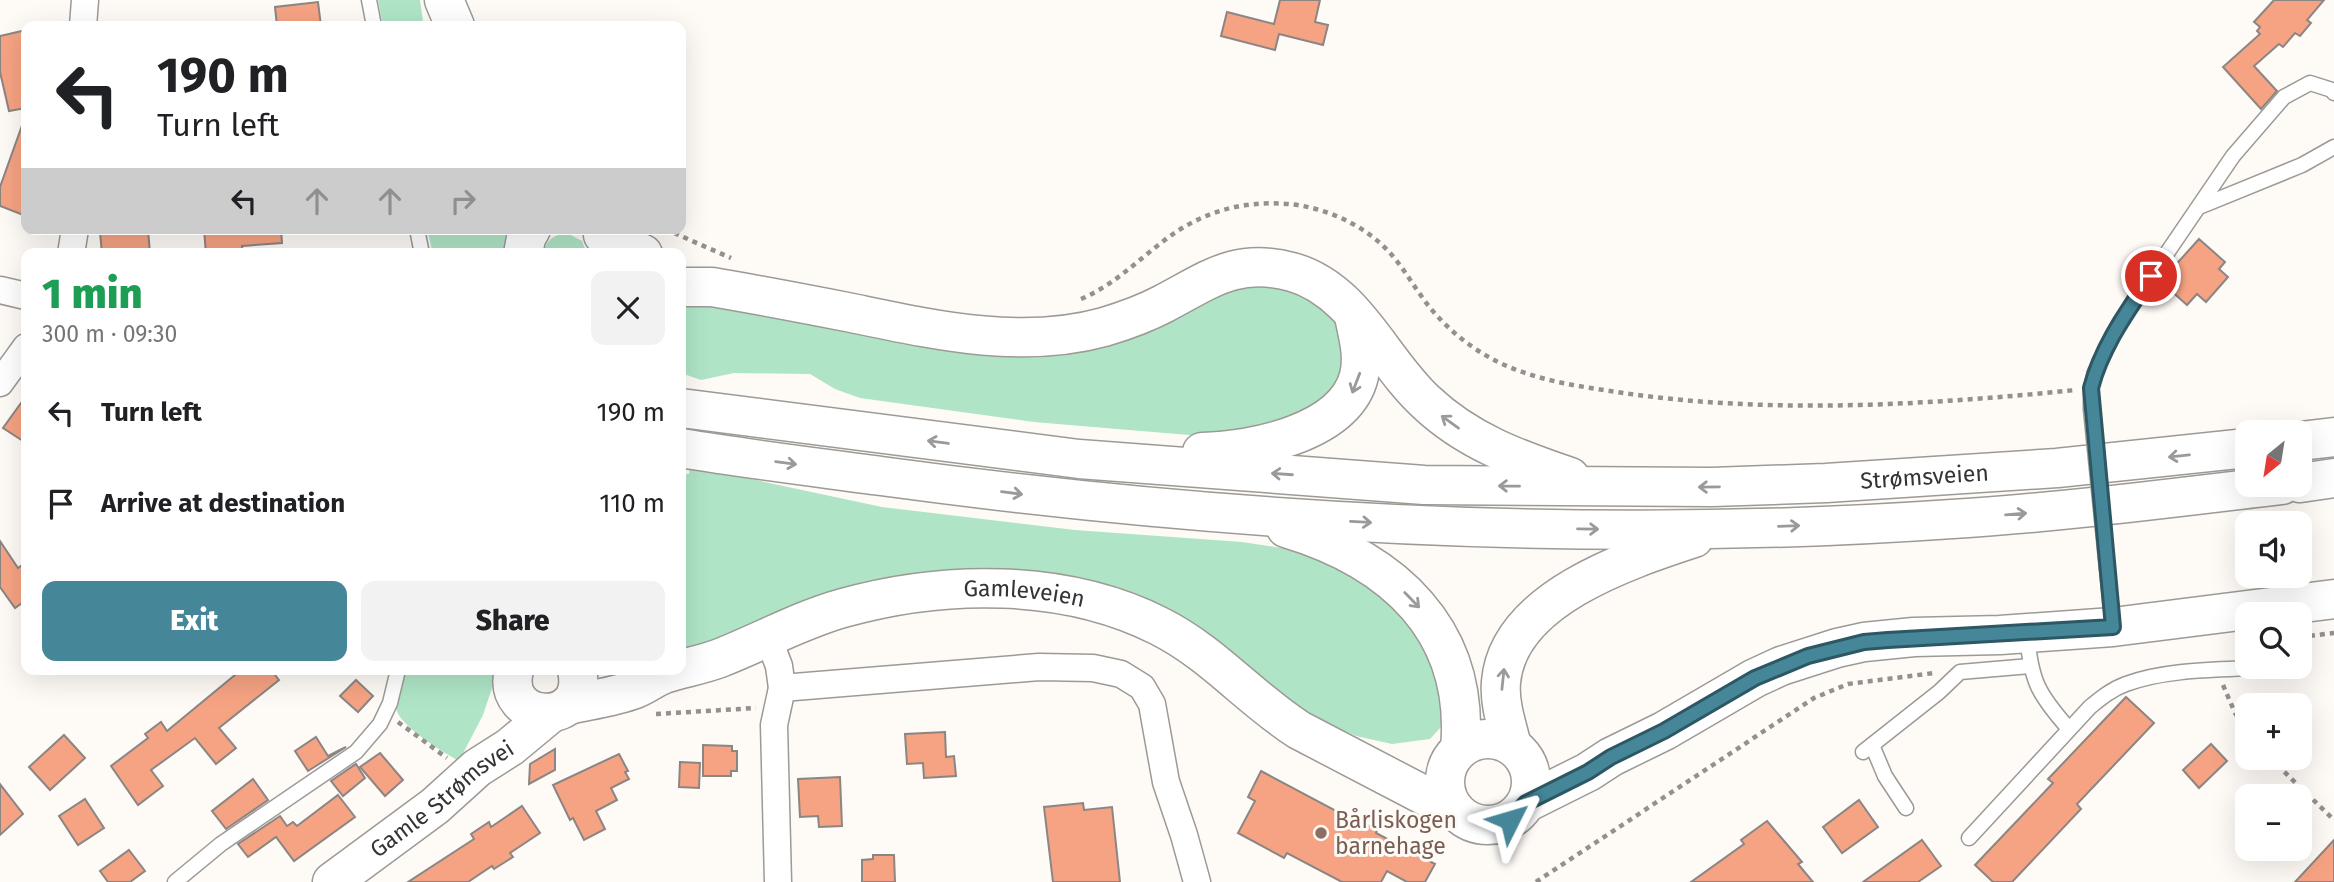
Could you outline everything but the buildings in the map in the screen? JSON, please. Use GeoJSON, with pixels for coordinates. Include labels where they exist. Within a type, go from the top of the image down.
{"type":"FeatureCollection","features":[{"type":"Feature","properties":{"kind":"main road"},"geometry":{"type":"LineString","coordinates":[[444,0],[454,21]]}},
{"type":"Feature","properties":{"kind":"main road"},"geometry":{"type":"LineString","coordinates":[[603,239],[627,248]]}},
{"type":"Feature","properties":{"kind":"main road"},"geometry":{"type":"LineString","coordinates":[[691,282],[945,331],[1030,337],[1069,334],[1104,327],[1149,311],[1212,276],[1229,271],[1260,267],[1292,272],[1319,284],[1342,302],[1380,344],[1406,383],[1441,416],[1465,433],[1488,447],[1602,487]]}},
{"type":"Feature","properties":{"kind":"main road"},"geometry":{"type":"LineString","coordinates":[[686,409],[1079,459],[1215,452],[1291,436],[1317,425],[1338,411],[1356,386],[1360,373],[1361,348],[1354,316]]}},
{"type":"Feature","properties":{"kind":"main road"},"geometry":{"type":"LineString","coordinates":[[2312,440],[2334,437]]}},
{"type":"Feature","properties":{"kind":"main road"},"geometry":{"type":"LineString","coordinates":[[686,448],[992,491],[1244,516],[1521,528],[1721,529]]}},
{"type":"Feature","properties":{"kind":"main road","name":"Strømsveien"},"geometry":{"type":"LineString","coordinates":[[1079,459],[1424,485],[1712,487],[1949,477],[2235,449]]}},
{"type":"Feature","properties":{"kind":"main road"},"geometry":{"type":"LineString","coordinates":[[2312,481],[2334,478]]}},
{"type":"Feature","properties":{"kind":"main road","name":"Strømsveien"},"geometry":{"type":"LineString","coordinates":[[1721,529],[1952,519],[2235,490]]}},
{"type":"Feature","properties":{"kind":"main road"},"geometry":{"type":"LineString","coordinates":[[1244,516],[1310,535],[1353,555],[1397,585],[1420,608],[1442,641],[1457,679],[1462,722],[1455,754],[1446,770],[1445,793],[1456,812],[1476,824],[1488,826],[1510,820],[1526,803],[1664,731],[1755,678],[1808,656],[1864,642],[1888,640],[2028,650],[2113,627],[2334,599]]}},
{"type":"Feature","properties":{"kind":"main road"},"geometry":{"type":"LineString","coordinates":[[1526,803],[1531,782],[1530,771],[1515,749],[1505,721],[1501,683],[1509,650],[1526,626],[1551,603],[1600,575],[1674,544],[1721,529]]}},
{"type":"Feature","properties":{"kind":"main road","name":"Gamleveien"},"geometry":{"type":"LineString","coordinates":[[686,666],[710,662],[841,608],[912,594],[942,590],[1009,590],[1080,598],[1140,616],[1176,635],[1207,655],[1278,717],[1317,741],[1456,812]]}},
{"type":"Feature","properties":{"kind":"main road","name":"Gamleveien"},"geometry":{"type":"LineString","coordinates":[[565,696],[635,689],[648,675]]}},
{"type":"Feature","properties":{"kind":"main road"},"geometry":{"type":"LineString","coordinates":[[513,676],[518,699],[524,706],[542,714],[565,696]]}},
{"type":"Feature","properties":{"kind":"main road"},"geometry":{"type":"LineString","coordinates":[[466,765],[513,676]]}},
{"type":"Feature","properties":{"kind":"main road","name":"Gamle Strømsvei"},"geometry":{"type":"LineString","coordinates":[[332,882],[435,806],[466,765],[510,747],[565,696]]}},
{"type":"Feature","properties":{"kind":"main road"},"geometry":{"type":"LineString","coordinates":[[1455,754],[1472,742],[1486,739],[1499,740],[1515,749],[1611,757]]}},
{"type":"Feature","properties":{"kind":"main road","name":"Gamleveien"},"geometry":{"type":"LineString","coordinates":[[1351,757],[1409,761],[1455,754]]}},
{"type":"Feature","properties":{"kind":"street"},"geometry":{"type":"LineString","coordinates":[[83,21],[85,0]]}},
{"type":"Feature","properties":{"kind":"street"},"geometry":{"type":"LineString","coordinates":[[0,290],[21,295]]}},
{"type":"Feature","properties":{"kind":"street"},"geometry":{"type":"LineString","coordinates":[[0,383],[21,354]]}},
{"type":"Feature","properties":{"kind":"street"},"geometry":{"type":"LineString","coordinates":[[768,636],[779,666],[779,698],[774,725],[778,882]]}},
{"type":"Feature","properties":{"kind":"street"},"geometry":{"type":"LineString","coordinates":[[779,698],[1039,667],[1093,668],[1121,674],[1142,687],[1152,704],[1166,782],[1197,882]]}},
{"type":"Feature","properties":{"kind":"lane"},"geometry":{"type":"LineString","coordinates":[[369,0],[373,21]]}},
{"type":"Feature","properties":{"kind":"lane"},"geometry":{"type":"LineString","coordinates":[[2113,627],[2091,409],[2093,380],[2108,343],[2233,156],[2284,97],[2310,83],[2334,93]]}},
{"type":"Feature","properties":{"kind":"lane"},"geometry":{"type":"LineString","coordinates":[[2198,207],[2302,165],[2334,147]]}},
{"type":"Feature","properties":{"kind":"lane"},"geometry":{"type":"LineString","coordinates":[[1906,808],[1868,749],[1960,672],[2028,650],[2043,699],[2069,729]]}},
{"type":"Feature","properties":{"kind":"lane"},"geometry":{"type":"LineString","coordinates":[[1969,838],[2090,707],[2113,690],[2125,684],[2167,674],[2235,669]]}},
{"type":"Feature","properties":{"kind":"lane"},"geometry":{"type":"LineString","coordinates":[[175,882],[221,844],[356,752],[386,713],[397,675]]}},
{"type":"Feature","properties":{"kind":"path"},"geometry":{"type":"LineString","coordinates":[[2312,636],[2334,633]]}},
{"type":"Feature","properties":{"kind":"path"},"geometry":{"type":"LineString","coordinates":[[2217,670],[2235,713]]}},
{"type":"Feature","properties":{"kind":"path"},"geometry":{"type":"LineString","coordinates":[[1536,882],[1814,698],[1848,684],[1960,672]]}},
{"type":"Feature","properties":{"kind":"path"},"geometry":{"type":"LineString","coordinates":[[653,714],[779,698]]}},
{"type":"Feature","properties":{"kind":"path"},"geometry":{"type":"LineString","coordinates":[[386,713],[466,765]]}},
{"type":"Feature","properties":{"kind":"path"},"geometry":{"type":"LineString","coordinates":[[2282,770],[2334,820]]}},
{"type":"Feature","properties":{"kind":"green space"},"geometry":{"type":"Polygon","coordinates":[[[378,0],[420,0],[423,21],[382,21],[378,0]]]}},
{"type":"Feature","properties":{"kind":"green space"},"geometry":{"type":"Polygon","coordinates":[[[428,235],[505,235],[507,248],[432,248],[428,235]]]}},
{"type":"Feature","properties":{"kind":"green space"},"geometry":{"type":"Polygon","coordinates":[[[558,235],[571,235],[582,241],[585,248],[545,248],[551,239],[558,235]]]}},
{"type":"Feature","properties":{"kind":"green space"},"geometry":{"type":"Polygon","coordinates":[[[1261,285],[1308,296],[1325,308],[1344,329],[1340,388],[1310,414],[1213,437],[1034,422],[860,398],[835,389],[810,374],[734,373],[701,380],[686,375],[686,305],[732,308],[1082,351],[1157,330],[1230,288],[1261,285]]]}},
{"type":"Feature","properties":{"kind":"green space"},"geometry":{"type":"Polygon","coordinates":[[[690,466],[882,507],[1075,530],[1242,542],[1339,560],[1416,617],[1447,709],[1441,727],[1430,739],[1392,744],[1356,736],[1310,716],[1271,687],[1222,644],[1162,606],[1115,591],[1035,576],[686,650],[686,474],[689,474],[690,466]]]}},
{"type":"Feature","properties":{"kind":"green space"},"geometry":{"type":"Polygon","coordinates":[[[402,675],[496,675],[483,715],[459,761],[423,738],[405,722],[396,708],[402,675]]]}},
{"type":"Feature","properties":{"kind":"place","name":"Bårliskogen barnehage"},"geometry":{"type":"Point","coordinates":[1321,833]}},
{"type":"Feature","properties":{"kind":"route"},"geometry":{"type":"LineString","coordinates":[[1510,820],[1526,803],[1664,731],[1755,678],[1808,656],[1864,642],[1914,637],[2000,635],[2113,627],[2091,388],[2108,343],[2151,276]]}}]}
